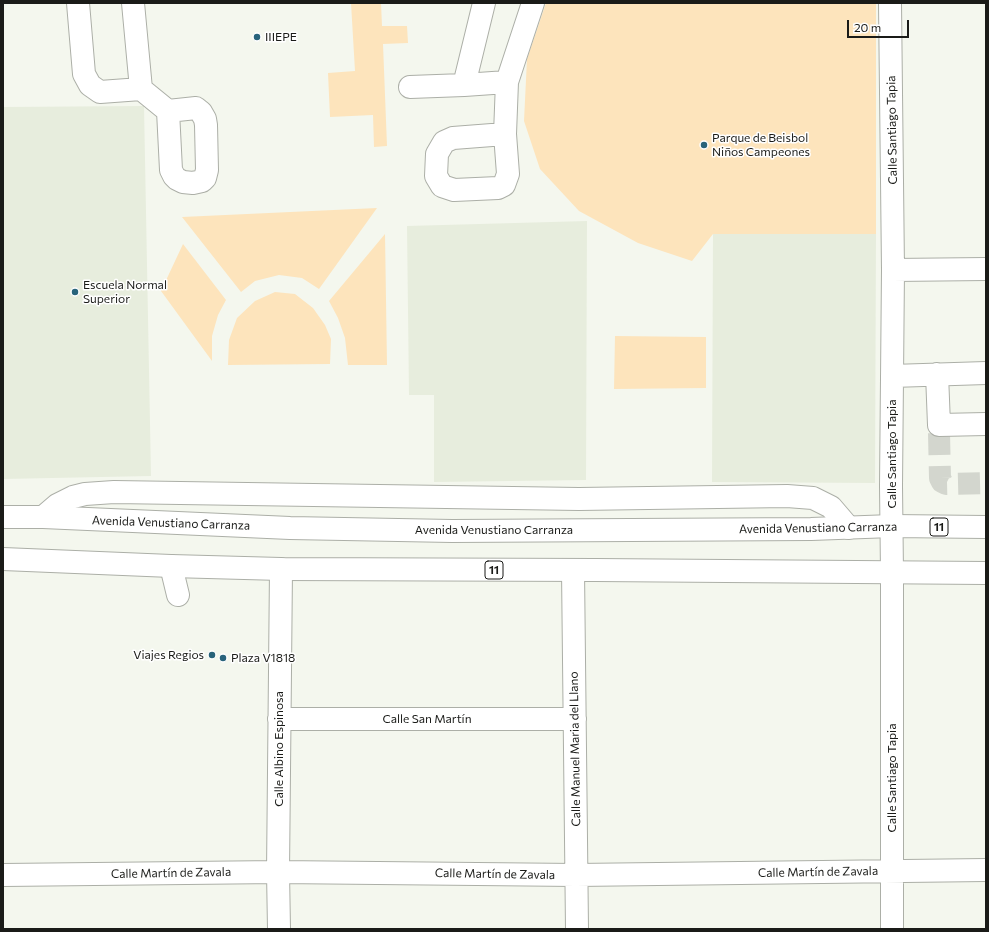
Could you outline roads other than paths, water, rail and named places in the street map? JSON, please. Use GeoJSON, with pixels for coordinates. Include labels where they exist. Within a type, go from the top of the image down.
{"type":"FeatureCollection","features":[{"type":"Feature","properties":{"kind":"street"},"geometry":{"type":"LineString","coordinates":[[78,3],[84,74],[90,86],[100,92],[141,89],[168,110]]}},
{"type":"Feature","properties":{"kind":"street"},"geometry":{"type":"LineString","coordinates":[[133,3],[141,89]]}},
{"type":"Feature","properties":{"kind":"street"},"geometry":{"type":"LineString","coordinates":[[464,85],[484,3]]}},
{"type":"Feature","properties":{"kind":"street"},"geometry":{"type":"LineString","coordinates":[[505,134],[507,82],[533,3]]}},
{"type":"Feature","properties":{"kind":"street","name":"Calle Santiago Tapia"},"geometry":{"type":"LineString","coordinates":[[890,3],[893,270],[891,486],[892,929]]}},
{"type":"Feature","properties":{"kind":"street"},"geometry":{"type":"LineString","coordinates":[[410,87],[507,82]]}},
{"type":"Feature","properties":{"kind":"street"},"geometry":{"type":"LineString","coordinates":[[893,270],[986,269]]}},
{"type":"Feature","properties":{"kind":"street"},"geometry":{"type":"LineString","coordinates":[[892,376],[986,373]]}},
{"type":"Feature","properties":{"kind":"street"},"geometry":{"type":"LineString","coordinates":[[937,374],[939,429],[986,424]]}},
{"type":"Feature","properties":{"kind":"street"},"geometry":{"type":"LineString","coordinates":[[43,517],[57,505],[73,497],[85,494],[114,492],[579,499],[787,496],[813,498],[831,507],[849,528]]}},
{"type":"Feature","properties":{"kind":"street","name":"Avenida Venustiano Carranza"},"geometry":{"type":"LineString","coordinates":[[3,516],[290,528],[452,531],[811,529],[892,526],[986,527]]}},
{"type":"Feature","properties":{"kind":"street","name":"11"},"geometry":{"type":"LineString","coordinates":[[3,559],[281,569],[986,573]]}},
{"type":"Feature","properties":{"kind":"street"},"geometry":{"type":"LineString","coordinates":[[171,566],[178,595]]}},
{"type":"Feature","properties":{"kind":"street","name":"Calle Albino Espinosa"},"geometry":{"type":"LineString","coordinates":[[278,929],[281,569]]}},
{"type":"Feature","properties":{"kind":"street","name":"Calle Manuel Maria del Llano"},"geometry":{"type":"LineString","coordinates":[[573,570],[577,929]]}},
{"type":"Feature","properties":{"kind":"street","name":"Calle San Martín"},"geometry":{"type":"LineString","coordinates":[[279,719],[575,719]]}},
{"type":"Feature","properties":{"kind":"street","name":"Calle Martín de Zavala"},"geometry":{"type":"LineString","coordinates":[[3,874],[278,872],[576,875],[986,870]]}},
{"type":"Feature","properties":{"kind":"tunnel"},"geometry":{"type":"LineString","coordinates":[[939,433],[940,478],[942,482],[946,484],[986,483]]}},
{"type":"Feature","properties":{"kind":"place","name":"IIIEPE"},"geometry":{"type":"Point","coordinates":[257,37]}},
{"type":"Feature","properties":{"kind":"place","name":"Parque de Beisbol Niños Campeones"},"geometry":{"type":"Point","coordinates":[704,145]}},
{"type":"Feature","properties":{"kind":"place","name":"Escuela Normal Superior"},"geometry":{"type":"Point","coordinates":[75,292]}},
{"type":"Feature","properties":{"kind":"place","name":"Viajes Regios"},"geometry":{"type":"Point","coordinates":[212,655]}},
{"type":"Feature","properties":{"kind":"place","name":"Plaza V1818"},"geometry":{"type":"Point","coordinates":[223,658]}}]}
